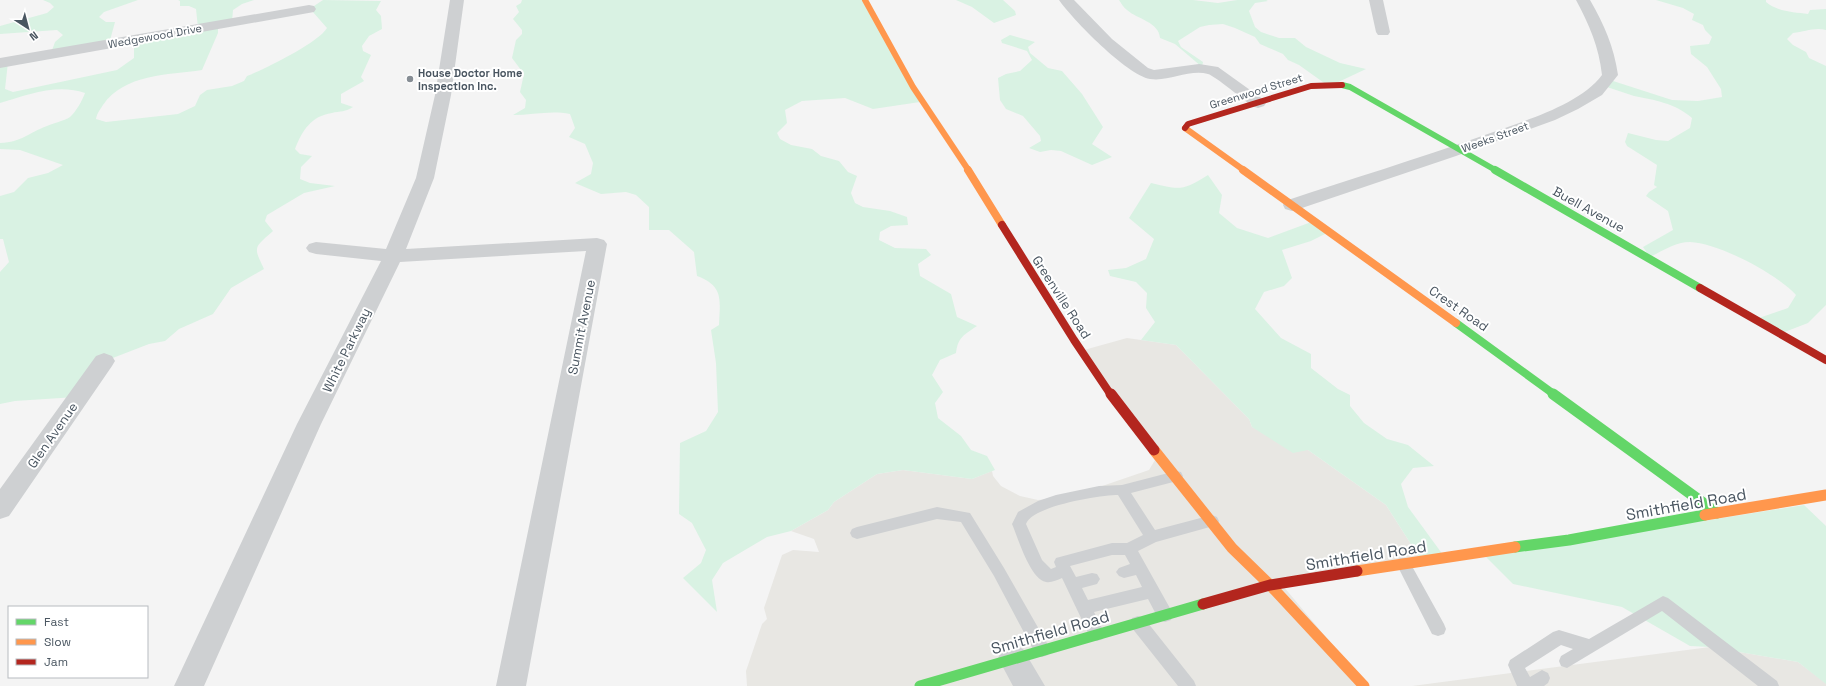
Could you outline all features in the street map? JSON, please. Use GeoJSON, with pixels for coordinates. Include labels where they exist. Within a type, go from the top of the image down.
{"type":"FeatureCollection","features":[{"type":"Feature","properties":{"kind":"main road","name":"Greenville Road"},"geometry":{"type":"LineString","coordinates":[[864,0],[914,87],[959,156],[1060,319],[1125,416],[1176,476],[1232,548],[1270,585],[1364,686]]}},
{"type":"Feature","properties":{"kind":"main road","name":"Buell Avenue"},"geometry":{"type":"LineString","coordinates":[[1338,84],[1350,87],[1458,150],[1639,251],[1826,360]]}},
{"type":"Feature","properties":{"kind":"main road","name":"Greenwood Street"},"geometry":{"type":"LineString","coordinates":[[1184,128],[1188,124],[1311,86],[1338,84]]}},
{"type":"Feature","properties":{"kind":"main road","name":"Crest Road"},"geometry":{"type":"LineString","coordinates":[[1184,128],[1387,275],[1493,348],[1717,513]]}},
{"type":"Feature","properties":{"kind":"main road","name":"Smithfield Road"},"geometry":{"type":"LineString","coordinates":[[920,686],[1270,585],[1403,563],[1569,540],[1717,513],[1826,496]]}},
{"type":"Feature","properties":{"kind":"street","name":"White Parkway"},"geometry":{"type":"LineString","coordinates":[[189,686],[309,424],[392,256],[425,178],[443,95],[457,0]]}},
{"type":"Feature","properties":{"kind":"street"},"geometry":{"type":"LineString","coordinates":[[1066,0],[1132,65],[1152,75],[1199,68],[1213,70],[1258,103]]}},
{"type":"Feature","properties":{"kind":"street"},"geometry":{"type":"LineString","coordinates":[[1376,0],[1383,32]]}},
{"type":"Feature","properties":{"kind":"street","name":"Weeks Street"},"geometry":{"type":"LineString","coordinates":[[1292,205],[1375,176],[1458,150],[1575,105],[1596,92],[1610,75],[1608,54],[1597,24],[1583,0]]}},
{"type":"Feature","properties":{"kind":"street","name":"Wedgewood Drive"},"geometry":{"type":"LineString","coordinates":[[0,62],[309,9]]}},
{"type":"Feature","properties":{"kind":"street","name":"Summit Avenue"},"geometry":{"type":"LineString","coordinates":[[316,248],[392,256],[597,244],[511,686]]}},
{"type":"Feature","properties":{"kind":"street","name":"Glen Avenue"},"geometry":{"type":"LineString","coordinates":[[0,509],[104,361]]}},
{"type":"Feature","properties":{"kind":"street"},"geometry":{"type":"LineString","coordinates":[[1013,658],[1030,686]]}},
{"type":"Feature","properties":{"kind":"lane"},"geometry":{"type":"LineString","coordinates":[[1092,579],[1048,576],[1036,564],[1019,524],[1022,517],[1044,504],[1109,489],[1122,490],[1176,476]]}},
{"type":"Feature","properties":{"kind":"lane"},"geometry":{"type":"LineString","coordinates":[[1122,490],[1152,537]]}},
{"type":"Feature","properties":{"kind":"lane"},"geometry":{"type":"LineString","coordinates":[[857,533],[937,513],[965,517],[999,572],[1042,650]]}},
{"type":"Feature","properties":{"kind":"lane"},"geometry":{"type":"LineString","coordinates":[[1097,634],[1061,562],[1112,549],[1129,549],[1152,537],[1212,521]]}},
{"type":"Feature","properties":{"kind":"lane"},"geometry":{"type":"LineString","coordinates":[[1129,549],[1165,615]]}},
{"type":"Feature","properties":{"kind":"lane"},"geometry":{"type":"LineString","coordinates":[[1403,563],[1438,629]]}},
{"type":"Feature","properties":{"kind":"lane"},"geometry":{"type":"LineString","coordinates":[[1124,572],[1139,568]]}},
{"type":"Feature","properties":{"kind":"lane"},"geometry":{"type":"LineString","coordinates":[[1084,608],[1152,591]]}},
{"type":"Feature","properties":{"kind":"lane"},"geometry":{"type":"LineString","coordinates":[[1567,661],[1663,603],[1771,686]]}},
{"type":"Feature","properties":{"kind":"lane"},"geometry":{"type":"LineString","coordinates":[[1138,623],[1188,686]]}},
{"type":"Feature","properties":{"kind":"lane"},"geometry":{"type":"LineString","coordinates":[[1524,686],[1516,665],[1559,637],[1590,647]]}},
{"type":"Feature","properties":{"kind":"shaded area"},"geometry":{"type":"Polygon","coordinates":[[[1127,338],[1176,345],[1249,419],[1252,427],[1308,450],[1386,505],[1423,563],[1283,586],[1367,686],[747,686],[746,671],[762,624],[767,619],[764,608],[782,555],[793,550],[819,552],[814,539],[791,531],[828,510],[834,502],[877,474],[903,470],[972,479],[992,471],[993,476],[1001,486],[1020,496],[1038,500],[1070,497],[1149,470],[1155,460],[1084,350],[1127,338]]]}},
{"type":"Feature","properties":{"kind":"shaded area"},"geometry":{"type":"Polygon","coordinates":[[[1710,647],[1798,662],[1826,683],[1826,686],[1412,686],[1710,647]]]}},
{"type":"Feature","properties":{"kind":"green space"},"geometry":{"type":"Polygon","coordinates":[[[43,0],[138,0],[104,12],[99,17],[106,22],[115,22],[109,44],[51,53],[55,42],[63,35],[57,30],[0,34],[0,26],[47,13],[54,7],[50,3],[43,0]]]}},
{"type":"Feature","properties":{"kind":"green space"},"geometry":{"type":"Polygon","coordinates":[[[178,0],[254,0],[242,4],[233,10],[232,22],[218,26],[218,33],[202,70],[161,75],[123,87],[112,95],[103,105],[96,119],[106,122],[178,114],[195,106],[200,95],[207,90],[232,86],[244,81],[247,76],[278,62],[322,34],[327,28],[312,11],[308,10],[323,0],[381,1],[376,10],[381,16],[382,29],[369,36],[362,46],[363,51],[371,55],[361,77],[364,81],[341,94],[341,103],[353,107],[345,111],[318,117],[304,130],[295,149],[300,154],[312,156],[301,167],[300,179],[310,183],[335,186],[304,193],[267,215],[265,221],[273,231],[259,244],[257,248],[258,256],[264,269],[231,288],[213,314],[179,329],[165,341],[149,344],[105,361],[76,397],[15,401],[0,404],[0,272],[9,262],[3,239],[0,239],[0,196],[14,192],[28,178],[48,173],[63,165],[20,150],[0,149],[0,143],[20,139],[49,125],[65,120],[75,112],[85,93],[64,89],[42,91],[0,103],[0,63],[8,62],[5,89],[13,92],[117,70],[134,58],[134,40],[198,28],[196,9],[189,6],[180,6],[180,1],[178,0]]]}},
{"type":"Feature","properties":{"kind":"green space"},"geometry":{"type":"Polygon","coordinates":[[[522,0],[862,0],[920,102],[873,109],[845,98],[802,101],[785,110],[787,123],[777,133],[780,139],[791,145],[812,149],[821,156],[839,161],[848,172],[857,176],[851,193],[855,203],[863,207],[890,211],[907,217],[908,225],[891,226],[880,232],[879,240],[895,248],[926,249],[931,255],[918,264],[920,276],[951,294],[957,317],[977,326],[962,337],[958,343],[956,353],[940,360],[932,375],[943,392],[935,403],[938,418],[961,436],[971,450],[987,456],[995,470],[972,479],[903,470],[877,474],[834,502],[828,510],[791,531],[767,537],[723,563],[712,580],[717,612],[683,578],[701,563],[706,550],[692,523],[679,514],[680,443],[706,431],[718,412],[716,363],[711,330],[719,325],[720,301],[716,289],[712,284],[697,276],[694,252],[669,230],[649,230],[649,207],[636,195],[626,192],[601,194],[575,183],[591,174],[593,163],[585,144],[569,137],[575,128],[570,114],[549,113],[513,115],[525,108],[526,100],[520,92],[524,74],[512,58],[516,40],[522,34],[522,30],[513,19],[519,12],[516,6],[521,3],[522,0]]]}},
{"type":"Feature","properties":{"kind":"green space"},"geometry":{"type":"Polygon","coordinates":[[[956,0],[1003,0],[1015,11],[1016,15],[994,23],[972,7],[956,0]]]}},
{"type":"Feature","properties":{"kind":"green space"},"geometry":{"type":"Polygon","coordinates":[[[1119,0],[1193,0],[1218,3],[1237,0],[1266,0],[1268,1],[1255,3],[1249,11],[1255,27],[1261,32],[1279,38],[1295,38],[1306,47],[1340,63],[1366,69],[1332,85],[1327,85],[1299,65],[1288,60],[1283,54],[1260,44],[1255,37],[1223,24],[1200,27],[1178,41],[1181,47],[1203,62],[1202,67],[1175,44],[1160,38],[1159,33],[1152,24],[1131,13],[1119,0]]]}},
{"type":"Feature","properties":{"kind":"green space"},"geometry":{"type":"Polygon","coordinates":[[[1656,0],[1766,0],[1766,2],[1781,10],[1808,14],[1810,10],[1826,9],[1826,30],[1813,29],[1793,33],[1787,39],[1793,45],[1806,52],[1809,58],[1826,66],[1826,305],[1808,323],[1782,333],[1759,318],[1788,308],[1796,295],[1776,278],[1747,261],[1716,248],[1690,242],[1674,245],[1650,257],[1643,247],[1673,230],[1668,211],[1646,196],[1657,187],[1654,185],[1657,165],[1627,146],[1625,142],[1628,133],[1656,140],[1668,141],[1690,128],[1692,118],[1679,109],[1671,106],[1607,87],[1610,80],[1672,100],[1698,101],[1722,97],[1721,89],[1707,67],[1691,54],[1690,46],[1709,44],[1712,37],[1705,30],[1703,25],[1692,20],[1694,14],[1683,8],[1656,0]]]}},
{"type":"Feature","properties":{"kind":"green space"},"geometry":{"type":"Polygon","coordinates":[[[1010,35],[1035,42],[1028,47],[1030,53],[1048,68],[1062,71],[1082,94],[1103,127],[1092,144],[1112,157],[1092,165],[1061,151],[1051,150],[1040,152],[1029,148],[1041,141],[1040,136],[1023,116],[1006,109],[1000,100],[998,78],[1006,74],[1020,71],[1032,60],[1027,51],[1002,43],[1001,40],[1010,35]]]}},
{"type":"Feature","properties":{"kind":"green space"},"geometry":{"type":"Polygon","coordinates":[[[1208,175],[1222,195],[1219,213],[1237,228],[1268,238],[1314,221],[1329,232],[1311,241],[1282,250],[1292,278],[1284,286],[1264,292],[1255,309],[1281,338],[1311,354],[1311,368],[1338,389],[1350,395],[1350,406],[1364,423],[1387,439],[1408,445],[1434,466],[1413,468],[1401,484],[1408,507],[1446,559],[1423,563],[1386,505],[1308,450],[1293,453],[1252,427],[1249,419],[1176,345],[1141,340],[1155,322],[1146,308],[1147,293],[1136,282],[1110,276],[1108,270],[1126,268],[1146,259],[1154,239],[1129,218],[1151,183],[1181,188],[1208,175]]]}},
{"type":"Feature","properties":{"kind":"green space"},"geometry":{"type":"Polygon","coordinates":[[[1804,505],[1826,526],[1826,684],[1798,662],[1710,647],[1690,646],[1622,607],[1513,584],[1485,556],[1804,505]]]}},
{"type":"Feature","properties":{"kind":"traffic: fast"},"geometry":{"type":"LineString","coordinates":[[1342,85],[1350,87],[1700,288]]}},
{"type":"Feature","properties":{"kind":"traffic: fast"},"geometry":{"type":"LineString","coordinates":[[1456,323],[1717,513]]}},
{"type":"Feature","properties":{"kind":"traffic: fast"},"geometry":{"type":"LineString","coordinates":[[1515,547],[1569,540],[1705,515]]}},
{"type":"Feature","properties":{"kind":"traffic: fast"},"geometry":{"type":"LineString","coordinates":[[920,686],[1203,604]]}},
{"type":"Feature","properties":{"kind":"traffic: slow"},"geometry":{"type":"LineString","coordinates":[[865,0],[913,87],[959,156],[1002,225]]}},
{"type":"Feature","properties":{"kind":"traffic: slow"},"geometry":{"type":"LineString","coordinates":[[1185,128],[1362,257],[1456,323]]}},
{"type":"Feature","properties":{"kind":"traffic: slow"},"geometry":{"type":"LineString","coordinates":[[1154,450],[1232,548],[1270,585],[1364,686]]}},
{"type":"Feature","properties":{"kind":"traffic: slow"},"geometry":{"type":"LineString","coordinates":[[1705,515],[1826,495]]}},
{"type":"Feature","properties":{"kind":"traffic: slow"},"geometry":{"type":"LineString","coordinates":[[1357,571],[1515,547]]}},
{"type":"Feature","properties":{"kind":"traffic: jam"},"geometry":{"type":"LineString","coordinates":[[1185,128],[1188,124],[1311,86],[1342,85]]}},
{"type":"Feature","properties":{"kind":"traffic: jam"},"geometry":{"type":"LineString","coordinates":[[1002,225],[1093,369],[1154,450]]}},
{"type":"Feature","properties":{"kind":"traffic: jam"},"geometry":{"type":"LineString","coordinates":[[1700,288],[1826,360]]}},
{"type":"Feature","properties":{"kind":"traffic: jam"},"geometry":{"type":"LineString","coordinates":[[1203,604],[1270,585],[1357,571]]}},
{"type":"Feature","properties":{"kind":"place","name":"House Doctor Home Inspection Inc."},"geometry":{"type":"Point","coordinates":[410,79]}}]}
